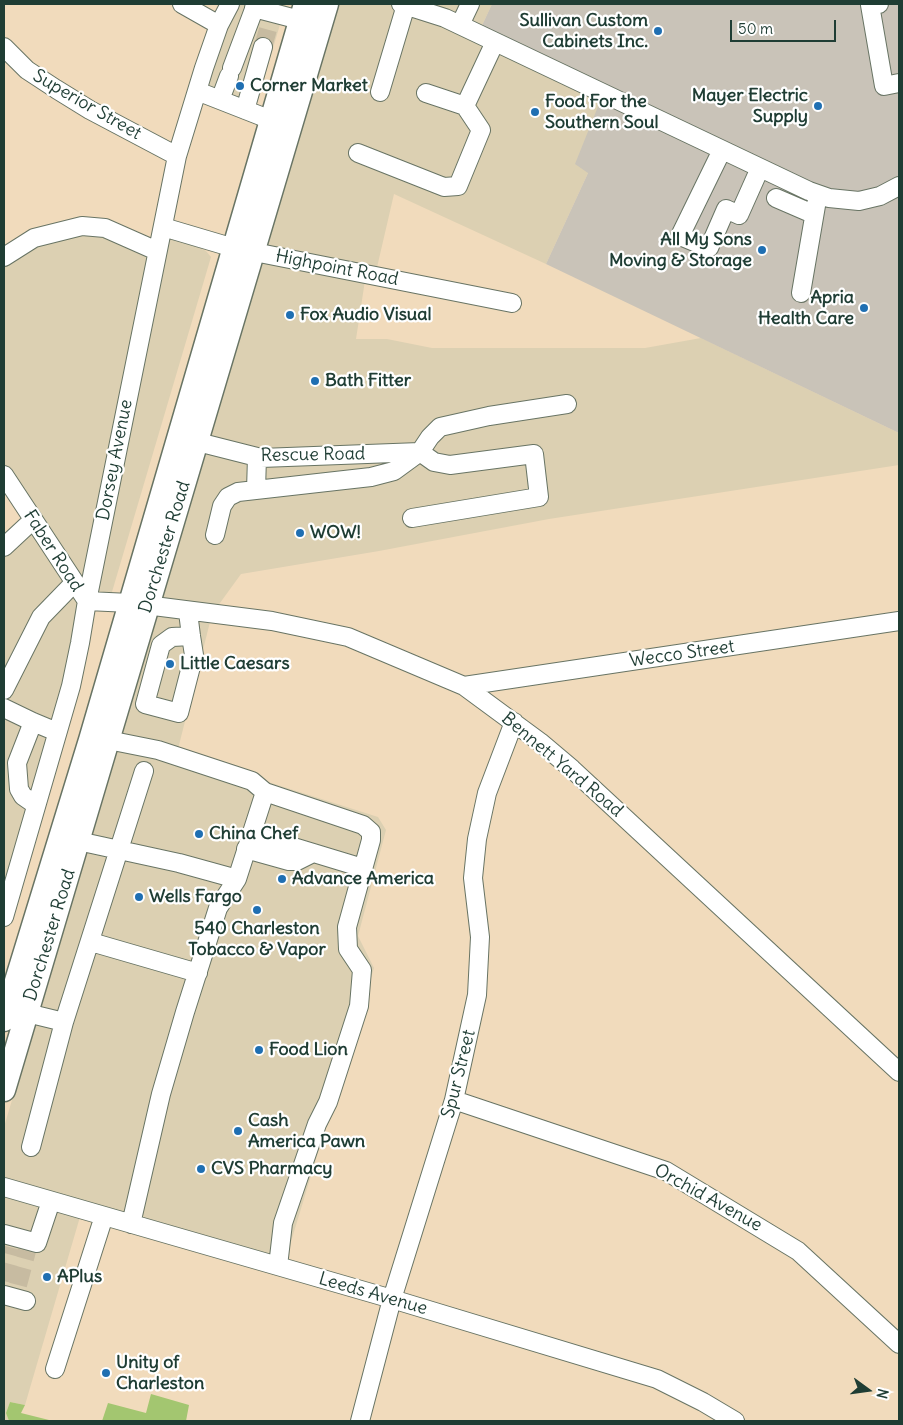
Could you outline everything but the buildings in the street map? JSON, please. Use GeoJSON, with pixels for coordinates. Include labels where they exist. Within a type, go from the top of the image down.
{"type":"FeatureCollection","features":[{"type":"Feature","properties":{"kind":"main road","name":"Dorchester Road"},"geometry":{"type":"LineString","coordinates":[[4,1090],[27,1013],[69,838],[243,250],[327,4]]}},
{"type":"Feature","properties":{"kind":"main road","name":"Dorchester Road"},"geometry":{"type":"LineString","coordinates":[[243,250],[271,120],[303,12]]}},
{"type":"Feature","properties":{"kind":"main road","name":"Dorchester Road"},"geometry":{"type":"LineString","coordinates":[[4,1020],[69,838],[108,740],[139,605]]}},
{"type":"Feature","properties":{"kind":"street"},"geometry":{"type":"LineString","coordinates":[[182,4],[219,25]]}},
{"type":"Feature","properties":{"kind":"street","name":"Dorsey Avenue"},"geometry":{"type":"LineString","coordinates":[[4,917],[78,652],[86,601],[177,156],[196,91],[219,25],[230,4]]}},
{"type":"Feature","properties":{"kind":"street"},"geometry":{"type":"LineString","coordinates":[[380,92],[404,4],[460,25],[818,194],[836,199],[859,201],[880,196],[899,186]]}},
{"type":"Feature","properties":{"kind":"street"},"geometry":{"type":"LineString","coordinates":[[460,25],[470,4]]}},
{"type":"Feature","properties":{"kind":"street"},"geometry":{"type":"LineString","coordinates":[[879,4],[870,5],[884,86],[899,83]]}},
{"type":"Feature","properties":{"kind":"street"},"geometry":{"type":"LineString","coordinates":[[220,100],[255,6],[273,13],[303,12]]}},
{"type":"Feature","properties":{"kind":"street"},"geometry":{"type":"LineString","coordinates":[[465,106],[495,42]]}},
{"type":"Feature","properties":{"kind":"street","name":"Superior Street"},"geometry":{"type":"LineString","coordinates":[[4,47],[27,70],[56,89],[90,110],[177,156]]}},
{"type":"Feature","properties":{"kind":"street"},"geometry":{"type":"LineString","coordinates":[[232,67],[261,55],[245,110]]}},
{"type":"Feature","properties":{"kind":"street"},"geometry":{"type":"LineString","coordinates":[[196,91],[271,120]]}},
{"type":"Feature","properties":{"kind":"street"},"geometry":{"type":"LineString","coordinates":[[358,154],[444,187],[458,186],[481,130],[465,106],[426,93]]}},
{"type":"Feature","properties":{"kind":"street"},"geometry":{"type":"LineString","coordinates":[[722,150],[680,236],[709,248],[726,208],[739,215],[760,168]]}},
{"type":"Feature","properties":{"kind":"street"},"geometry":{"type":"LineString","coordinates":[[801,293],[813,214],[818,194]]}},
{"type":"Feature","properties":{"kind":"street"},"geometry":{"type":"LineString","coordinates":[[776,198],[813,214]]}},
{"type":"Feature","properties":{"kind":"street"},"geometry":{"type":"LineString","coordinates":[[4,257],[34,238],[82,226],[105,228],[158,251]]}},
{"type":"Feature","properties":{"kind":"street","name":"Highpoint Road"},"geometry":{"type":"LineString","coordinates":[[163,227],[243,250],[512,303]]}},
{"type":"Feature","properties":{"kind":"street"},"geometry":{"type":"LineString","coordinates":[[214,535],[222,506],[228,497],[238,492],[371,477],[394,471],[420,452],[430,437],[440,427],[489,416],[567,404]]}},
{"type":"Feature","properties":{"kind":"street","name":"Rescue Road"},"geometry":{"type":"LineString","coordinates":[[187,439],[257,457],[420,452]]}},
{"type":"Feature","properties":{"kind":"street"},"geometry":{"type":"LineString","coordinates":[[412,518],[539,497],[534,454],[450,465],[434,462],[420,452]]}},
{"type":"Feature","properties":{"kind":"street"},"geometry":{"type":"LineString","coordinates":[[336,455],[339,481]]}},
{"type":"Feature","properties":{"kind":"street"},"geometry":{"type":"LineString","coordinates":[[256,490],[257,457]]}},
{"type":"Feature","properties":{"kind":"street","name":"Faber Road"},"geometry":{"type":"LineString","coordinates":[[4,475],[86,601]]}},
{"type":"Feature","properties":{"kind":"street"},"geometry":{"type":"LineString","coordinates":[[4,547],[33,520]]}},
{"type":"Feature","properties":{"kind":"street"},"geometry":{"type":"LineString","coordinates":[[4,690],[41,617],[74,583]]}},
{"type":"Feature","properties":{"kind":"street","name":"Bennett Yard Road"},"geometry":{"type":"LineString","coordinates":[[86,601],[139,605],[272,622],[348,637],[464,686],[514,722],[572,769],[899,1072]]}},
{"type":"Feature","properties":{"kind":"street"},"geometry":{"type":"LineString","coordinates":[[188,612],[194,655],[178,713],[145,704],[161,645],[172,637],[191,636]]}},
{"type":"Feature","properties":{"kind":"street","name":"Wecco Street"},"geometry":{"type":"LineString","coordinates":[[464,686],[899,621]]}},
{"type":"Feature","properties":{"kind":"street"},"geometry":{"type":"LineString","coordinates":[[4,708],[57,732]]}},
{"type":"Feature","properties":{"kind":"street"},"geometry":{"type":"LineString","coordinates":[[34,722],[17,764],[17,777],[23,796],[36,805]]}},
{"type":"Feature","properties":{"kind":"street","name":"Spur Street"},"geometry":{"type":"LineString","coordinates":[[360,1421],[392,1300],[454,1100],[477,995],[480,937],[473,878],[477,840],[487,793],[514,722]]}},
{"type":"Feature","properties":{"kind":"street"},"geometry":{"type":"LineString","coordinates":[[108,740],[158,750],[252,781],[265,792],[363,825],[371,832],[371,840],[347,926],[348,949],[362,970],[358,1006],[328,1102],[317,1124],[283,1223],[278,1266]]}},
{"type":"Feature","properties":{"kind":"street"},"geometry":{"type":"LineString","coordinates":[[31,1147],[64,1022],[144,771]]}},
{"type":"Feature","properties":{"kind":"street"},"geometry":{"type":"LineString","coordinates":[[131,1224],[162,1094],[218,908],[237,880],[265,792]]}},
{"type":"Feature","properties":{"kind":"street"},"geometry":{"type":"LineString","coordinates":[[69,838],[119,851],[179,863],[237,880]]}},
{"type":"Feature","properties":{"kind":"street"},"geometry":{"type":"LineString","coordinates":[[248,842],[313,853],[363,868]]}},
{"type":"Feature","properties":{"kind":"street"},"geometry":{"type":"LineString","coordinates":[[90,942],[198,973]]}},
{"type":"Feature","properties":{"kind":"street"},"geometry":{"type":"LineString","coordinates":[[27,1013],[64,1022]]}},
{"type":"Feature","properties":{"kind":"street","name":"Orchid Avenue"},"geometry":{"type":"LineString","coordinates":[[454,1100],[666,1171],[798,1251],[899,1344]]}},
{"type":"Feature","properties":{"kind":"street","name":"Leeds Avenue"},"geometry":{"type":"LineString","coordinates":[[4,1187],[278,1266],[657,1380],[703,1402],[735,1421]]}},
{"type":"Feature","properties":{"kind":"street"},"geometry":{"type":"LineString","coordinates":[[13,1243],[37,1243],[51,1201]]}},
{"type":"Feature","properties":{"kind":"street"},"geometry":{"type":"LineString","coordinates":[[55,1369],[104,1216]]}},
{"type":"Feature","properties":{"kind":"street"},"geometry":{"type":"LineString","coordinates":[[7,1286],[26,1301]]}},
{"type":"Feature","properties":{"kind":"shaded area"},"geometry":{"type":"Polygon","coordinates":[[[230,4],[286,4],[254,113],[197,91],[230,4]]]}},
{"type":"Feature","properties":{"kind":"shaded area"},"geometry":{"type":"Polygon","coordinates":[[[336,4],[492,4],[478,34],[603,94],[588,173],[546,264],[394,194],[375,276],[366,274],[356,339],[387,339],[432,348],[645,348],[701,338],[899,433],[899,465],[549,519],[379,551],[241,574],[212,614],[177,753],[378,817],[386,830],[358,936],[374,968],[283,1268],[82,1210],[25,1405],[10,1402],[6,1413],[9,1421],[4,1421],[4,1127],[336,4]]]}},
{"type":"Feature","properties":{"kind":"shaded area"},"geometry":{"type":"Polygon","coordinates":[[[492,4],[899,4],[899,433],[546,264],[588,173],[575,164],[603,94],[478,34],[492,4]]]}},
{"type":"Feature","properties":{"kind":"shaded area"},"geometry":{"type":"Polygon","coordinates":[[[71,227],[156,250],[160,236],[196,246],[206,251],[211,257],[109,602],[87,601],[4,917],[4,547],[33,520],[4,475],[4,257],[71,227]]]}},
{"type":"Feature","properties":{"kind":"green space"},"geometry":{"type":"Polygon","coordinates":[[[151,1394],[189,1405],[186,1421],[102,1421],[108,1403],[146,1413],[151,1394]]]}},
{"type":"Feature","properties":{"kind":"green space"},"geometry":{"type":"Polygon","coordinates":[[[10,1402],[25,1405],[21,1413],[53,1421],[9,1421],[6,1413],[10,1402]]]}},
{"type":"Feature","properties":{"kind":"tunnel"},"geometry":{"type":"LineString","coordinates":[[263,47],[270,22]]}},
{"type":"Feature","properties":{"kind":"tunnel"},"geometry":{"type":"LineString","coordinates":[[4,1281],[13,1248]]}},
{"type":"Feature","properties":{"kind":"tunnel"},"geometry":{"type":"LineString","coordinates":[[18,1285],[27,1251]]}},
{"type":"Feature","properties":{"kind":"place","name":"Sullivan Custom Cabinets Inc."},"geometry":{"type":"Point","coordinates":[658,31]}},
{"type":"Feature","properties":{"kind":"place","name":"Corner Market"},"geometry":{"type":"Point","coordinates":[240,86]}},
{"type":"Feature","properties":{"kind":"place","name":"Mayer Electric Supply"},"geometry":{"type":"Point","coordinates":[818,106]}},
{"type":"Feature","properties":{"kind":"place","name":"Food For the Southern Soul"},"geometry":{"type":"Point","coordinates":[535,112]}},
{"type":"Feature","properties":{"kind":"place","name":"All My Sons Moving & Storage"},"geometry":{"type":"Point","coordinates":[762,250]}},
{"type":"Feature","properties":{"kind":"place","name":"Apria Health Care"},"geometry":{"type":"Point","coordinates":[864,308]}},
{"type":"Feature","properties":{"kind":"place","name":"Fox Audio Visual"},"geometry":{"type":"Point","coordinates":[290,315]}},
{"type":"Feature","properties":{"kind":"place","name":"Bath Fitter"},"geometry":{"type":"Point","coordinates":[315,381]}},
{"type":"Feature","properties":{"kind":"place","name":"WOW!"},"geometry":{"type":"Point","coordinates":[300,533]}},
{"type":"Feature","properties":{"kind":"place","name":"Little Caesars"},"geometry":{"type":"Point","coordinates":[170,664]}},
{"type":"Feature","properties":{"kind":"place","name":"China Chef"},"geometry":{"type":"Point","coordinates":[199,834]}},
{"type":"Feature","properties":{"kind":"place","name":"Advance America"},"geometry":{"type":"Point","coordinates":[282,879]}},
{"type":"Feature","properties":{"kind":"place","name":"Wells Fargo"},"geometry":{"type":"Point","coordinates":[139,897]}},
{"type":"Feature","properties":{"kind":"place","name":"540 Charleston Tobacco & Vapor"},"geometry":{"type":"Point","coordinates":[257,910]}},
{"type":"Feature","properties":{"kind":"place","name":"Food Lion"},"geometry":{"type":"Point","coordinates":[259,1050]}},
{"type":"Feature","properties":{"kind":"place","name":"Cash America Pawn"},"geometry":{"type":"Point","coordinates":[238,1131]}},
{"type":"Feature","properties":{"kind":"place","name":"CVS Pharmacy"},"geometry":{"type":"Point","coordinates":[201,1169]}},
{"type":"Feature","properties":{"kind":"place","name":"APlus"},"geometry":{"type":"Point","coordinates":[47,1277]}},
{"type":"Feature","properties":{"kind":"place","name":"Unity of Charleston"},"geometry":{"type":"Point","coordinates":[106,1373]}}]}
